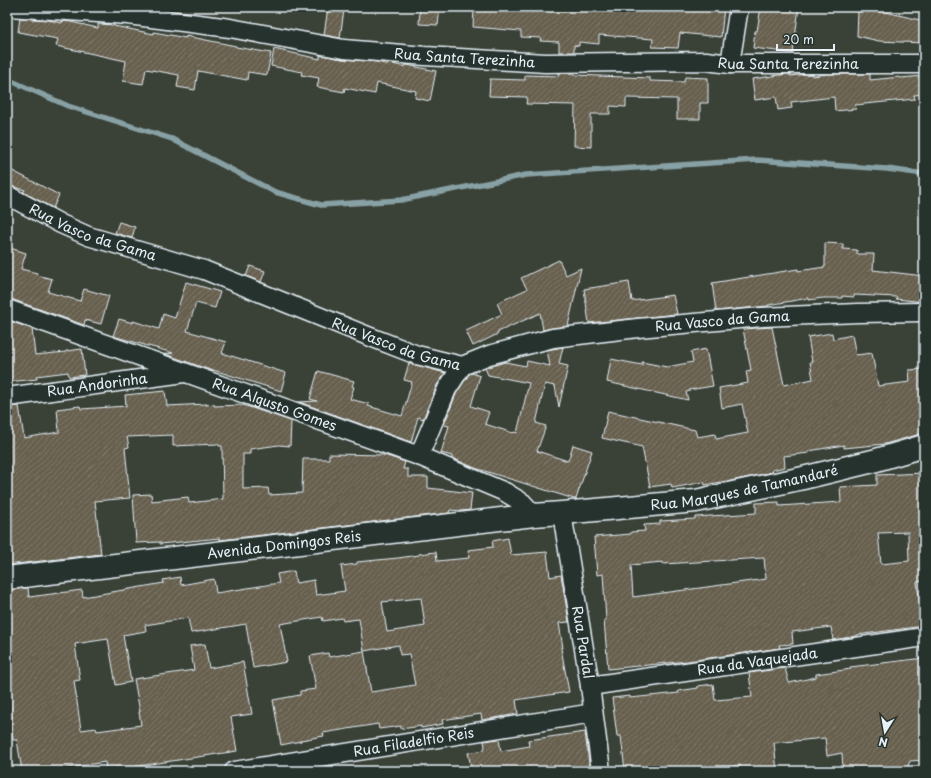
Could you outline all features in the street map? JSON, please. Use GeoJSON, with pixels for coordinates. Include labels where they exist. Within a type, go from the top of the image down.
{"type":"FeatureCollection","features":[{"type":"Feature","properties":{"kind":"street","name":"Rua Santa Terezinha"},"geometry":{"type":"LineString","coordinates":[[8,7],[128,15],[230,28],[344,49],[425,56],[545,63],[706,61],[730,64],[924,64]]}},
{"type":"Feature","properties":{"kind":"street"},"geometry":{"type":"LineString","coordinates":[[730,64],[739,7]]}},
{"type":"Feature","properties":{"kind":"street","name":"Rua Vasco da Gama"},"geometry":{"type":"LineString","coordinates":[[7,195],[61,224],[88,236],[204,270],[368,336],[417,354],[462,366],[489,354],[553,338],[638,328],[762,317],[924,312]]}},
{"type":"Feature","properties":{"kind":"street","name":"Rua Algusto Gomes"},"geometry":{"type":"LineString","coordinates":[[7,309],[419,456],[505,492],[523,503],[534,514]]}},
{"type":"Feature","properties":{"kind":"street"},"geometry":{"type":"LineString","coordinates":[[419,456],[447,390],[462,366]]}},
{"type":"Feature","properties":{"kind":"street","name":"Rua Andorinha"},"geometry":{"type":"LineString","coordinates":[[7,397],[187,372]]}},
{"type":"Feature","properties":{"kind":"street","name":"Rua Marques de Tamandaré"},"geometry":{"type":"LineString","coordinates":[[562,513],[696,501],[803,478],[873,461],[924,446]]}},
{"type":"Feature","properties":{"kind":"street","name":"Avenida Domingos Reis"},"geometry":{"type":"LineString","coordinates":[[7,578],[534,514],[562,513]]}},
{"type":"Feature","properties":{"kind":"street","name":"Rua Pardal"},"geometry":{"type":"LineString","coordinates":[[562,513],[590,686],[601,771]]}},
{"type":"Feature","properties":{"kind":"street","name":"Rua da Vaquejada"},"geometry":{"type":"LineString","coordinates":[[590,686],[924,638]]}},
{"type":"Feature","properties":{"kind":"street","name":"Rua Filadelfio Reis"},"geometry":{"type":"LineString","coordinates":[[234,771],[593,713]]}},
{"type":"Feature","properties":{"kind":"building"},"geometry":{"type":"Polygon","coordinates":[[[328,7],[344,10],[340,38],[324,35],[328,7]]]}},
{"type":"Feature","properties":{"kind":"building"},"geometry":{"type":"Polygon","coordinates":[[[420,7],[440,7],[438,25],[419,24],[420,7]]]}},
{"type":"Feature","properties":{"kind":"building"},"geometry":{"type":"Polygon","coordinates":[[[474,7],[724,7],[721,37],[680,33],[678,48],[652,47],[653,39],[599,35],[599,44],[579,42],[579,46],[574,45],[574,52],[559,52],[559,42],[540,41],[541,38],[521,37],[521,31],[473,27],[474,7]]]}},
{"type":"Feature","properties":{"kind":"building"},"geometry":{"type":"Polygon","coordinates":[[[761,7],[799,7],[793,53],[753,48],[755,31],[757,31],[761,7]]]}},
{"type":"Feature","properties":{"kind":"building"},"geometry":{"type":"Polygon","coordinates":[[[858,11],[886,12],[924,21],[924,43],[879,41],[857,36],[858,11]]]}},
{"type":"Feature","properties":{"kind":"building"},"geometry":{"type":"Polygon","coordinates":[[[20,18],[48,20],[62,23],[62,21],[71,22],[98,28],[98,24],[114,25],[154,34],[154,32],[186,38],[186,36],[271,53],[267,75],[248,72],[247,80],[198,71],[195,90],[177,87],[179,75],[146,69],[143,84],[123,81],[126,61],[56,46],[58,39],[18,32],[20,18]]]}},
{"type":"Feature","properties":{"kind":"building"},"geometry":{"type":"Polygon","coordinates":[[[274,49],[320,59],[320,55],[343,59],[378,62],[388,65],[389,63],[405,67],[405,65],[407,65],[436,71],[430,101],[415,98],[416,91],[377,83],[375,94],[345,88],[344,92],[317,87],[319,78],[301,75],[302,72],[271,66],[274,49]]]}},
{"type":"Feature","properties":{"kind":"building"},"geometry":{"type":"Polygon","coordinates":[[[559,73],[650,78],[650,81],[684,82],[685,77],[708,78],[708,103],[700,103],[700,119],[677,119],[677,99],[626,98],[626,107],[610,106],[610,114],[591,114],[591,147],[574,146],[575,105],[526,104],[527,97],[489,96],[490,79],[525,80],[525,75],[558,76],[559,73]]]}},
{"type":"Feature","properties":{"kind":"building"},"geometry":{"type":"Polygon","coordinates":[[[790,74],[790,76],[812,74],[812,76],[827,74],[870,74],[870,80],[924,76],[924,94],[914,95],[915,99],[855,105],[856,109],[835,111],[834,97],[791,102],[792,108],[778,110],[776,97],[755,100],[752,79],[790,74]]]}},
{"type":"Feature","properties":{"kind":"building"},"geometry":{"type":"Polygon","coordinates":[[[7,168],[59,195],[53,208],[23,192],[25,190],[7,185],[7,168]]]}},
{"type":"Feature","properties":{"kind":"building"},"geometry":{"type":"Polygon","coordinates":[[[119,222],[135,227],[132,238],[115,233],[119,222]]]}},
{"type":"Feature","properties":{"kind":"building"},"geometry":{"type":"Polygon","coordinates":[[[825,243],[843,244],[843,249],[857,250],[857,254],[874,254],[873,270],[924,276],[924,302],[896,299],[897,297],[854,295],[854,297],[842,296],[842,298],[809,300],[809,298],[768,306],[716,311],[712,283],[798,269],[798,271],[825,267],[825,243]]]}},
{"type":"Feature","properties":{"kind":"building"},"geometry":{"type":"Polygon","coordinates":[[[7,247],[26,253],[21,269],[52,279],[48,292],[80,301],[84,289],[109,296],[101,324],[85,320],[84,325],[11,299],[7,299],[7,247]]]}},
{"type":"Feature","properties":{"kind":"building"},"geometry":{"type":"Polygon","coordinates":[[[559,260],[566,275],[581,268],[568,326],[543,330],[540,313],[498,332],[498,334],[473,346],[466,331],[502,314],[497,303],[527,289],[521,278],[559,260]]]}},
{"type":"Feature","properties":{"kind":"building"},"geometry":{"type":"Polygon","coordinates":[[[250,266],[265,271],[261,282],[246,276],[250,266]]]}},
{"type":"Feature","properties":{"kind":"building"},"geometry":{"type":"Polygon","coordinates":[[[186,282],[220,292],[215,308],[196,303],[187,331],[226,342],[222,353],[286,373],[281,391],[213,371],[165,354],[173,353],[113,336],[119,319],[133,323],[133,321],[159,329],[163,314],[175,318],[186,282]]]}},
{"type":"Feature","properties":{"kind":"building"},"geometry":{"type":"Polygon","coordinates":[[[629,282],[632,301],[673,295],[677,314],[589,323],[584,289],[629,282]]]}},
{"type":"Feature","properties":{"kind":"building"},"geometry":{"type":"Polygon","coordinates":[[[7,320],[32,329],[35,355],[82,349],[85,375],[69,377],[68,372],[36,376],[37,379],[7,382],[7,320]]]}},
{"type":"Feature","properties":{"kind":"building"},"geometry":{"type":"Polygon","coordinates":[[[772,327],[784,385],[813,379],[808,337],[832,333],[833,339],[852,335],[856,355],[872,353],[878,386],[910,382],[909,370],[924,369],[924,434],[885,444],[844,448],[844,445],[809,451],[809,453],[784,456],[785,467],[772,470],[773,472],[726,482],[705,485],[704,482],[672,488],[671,484],[650,487],[642,447],[602,438],[608,411],[695,430],[697,437],[715,434],[716,439],[748,433],[742,404],[722,408],[719,388],[748,383],[746,371],[751,370],[743,329],[772,327]]]}},
{"type":"Feature","properties":{"kind":"building"},"geometry":{"type":"Polygon","coordinates":[[[563,347],[559,364],[568,366],[559,407],[555,386],[545,384],[536,423],[546,426],[537,451],[568,461],[573,445],[592,451],[576,499],[475,468],[452,458],[452,456],[441,453],[449,426],[444,425],[456,394],[469,374],[472,373],[480,376],[471,406],[489,412],[485,424],[517,433],[529,383],[488,375],[485,368],[505,362],[526,366],[527,361],[550,366],[547,350],[563,347]]]}},
{"type":"Feature","properties":{"kind":"building"},"geometry":{"type":"Polygon","coordinates":[[[706,349],[713,386],[689,390],[690,391],[686,392],[688,400],[607,382],[611,359],[642,365],[642,362],[667,367],[693,362],[691,352],[706,349]]]}},
{"type":"Feature","properties":{"kind":"building"},"geometry":{"type":"Polygon","coordinates":[[[409,363],[445,373],[437,385],[423,419],[418,417],[411,442],[299,402],[317,401],[310,399],[318,371],[354,381],[352,386],[354,387],[350,399],[402,416],[412,382],[404,380],[409,363]]]}},
{"type":"Feature","properties":{"kind":"building"},"geometry":{"type":"Polygon","coordinates":[[[165,391],[167,406],[207,404],[206,405],[214,404],[214,406],[243,405],[291,421],[290,446],[279,445],[250,449],[250,454],[243,454],[243,489],[268,488],[269,495],[302,493],[303,459],[329,459],[329,454],[384,455],[405,462],[403,469],[408,469],[408,477],[428,477],[428,488],[472,493],[470,510],[450,510],[449,513],[220,540],[220,538],[160,544],[160,542],[136,543],[133,495],[151,494],[152,501],[188,497],[189,503],[223,499],[222,446],[219,446],[218,444],[173,446],[173,435],[127,437],[129,447],[125,448],[130,498],[95,501],[101,554],[7,565],[7,407],[19,406],[24,438],[59,432],[57,409],[80,406],[81,409],[126,406],[125,395],[165,391]]]}},
{"type":"Feature","properties":{"kind":"building"},"geometry":{"type":"Polygon","coordinates":[[[924,473],[924,581],[917,582],[923,626],[857,635],[833,640],[831,627],[792,632],[793,644],[779,645],[780,648],[688,661],[608,669],[604,620],[606,620],[603,574],[597,575],[594,537],[631,534],[631,532],[645,531],[644,525],[660,524],[660,521],[756,513],[756,503],[779,502],[779,506],[841,502],[840,487],[877,485],[877,475],[924,473]],[[908,532],[878,533],[881,564],[909,561],[908,532]],[[764,558],[663,564],[663,562],[631,565],[633,597],[766,579],[764,558]]]}},
{"type":"Feature","properties":{"kind":"building"},"geometry":{"type":"Polygon","coordinates":[[[508,538],[511,555],[547,552],[550,577],[561,575],[569,622],[559,623],[563,648],[561,648],[569,692],[516,700],[518,714],[482,720],[481,714],[442,720],[443,724],[421,728],[421,726],[401,729],[401,726],[379,729],[378,724],[323,733],[324,736],[281,745],[273,700],[300,695],[300,691],[316,689],[310,656],[328,653],[329,657],[364,651],[359,619],[343,621],[342,618],[323,621],[322,617],[280,624],[287,662],[253,668],[246,624],[191,633],[188,618],[145,625],[146,631],[123,635],[131,682],[116,685],[108,639],[75,644],[80,680],[74,681],[81,730],[96,728],[97,731],[141,725],[134,679],[194,670],[190,646],[205,644],[209,668],[243,662],[252,714],[231,717],[237,751],[119,769],[119,767],[106,769],[105,762],[50,771],[22,771],[17,740],[13,740],[9,718],[12,718],[7,688],[7,590],[28,588],[29,597],[82,590],[83,597],[164,583],[163,580],[180,577],[181,585],[214,579],[216,593],[279,583],[277,574],[294,571],[296,583],[314,580],[316,595],[345,591],[341,566],[357,564],[357,562],[436,552],[437,561],[469,558],[468,550],[493,547],[492,541],[508,538]],[[421,598],[382,602],[387,632],[425,626],[421,598]],[[399,645],[364,651],[371,692],[415,685],[409,654],[400,655],[399,645]]]}},
{"type":"Feature","properties":{"kind":"building"},"geometry":{"type":"Polygon","coordinates":[[[924,658],[924,760],[910,761],[906,771],[843,771],[842,753],[827,756],[825,738],[774,743],[777,771],[741,771],[740,765],[708,771],[625,771],[621,736],[617,736],[612,698],[630,696],[630,698],[679,693],[678,691],[713,684],[715,700],[752,697],[749,673],[785,668],[789,683],[816,677],[816,674],[851,669],[850,667],[924,658]]]}},
{"type":"Feature","properties":{"kind":"building"},"geometry":{"type":"Polygon","coordinates":[[[585,732],[590,771],[472,771],[468,753],[484,750],[484,741],[499,739],[501,751],[529,746],[528,740],[585,732]]]}},
{"type":"Feature","properties":{"kind":"waterway"},"geometry":{"type":"LineString","coordinates":[[7,79],[68,106],[172,139],[275,192],[321,205],[401,200],[526,175],[757,160],[887,169],[924,174]]}}]}
